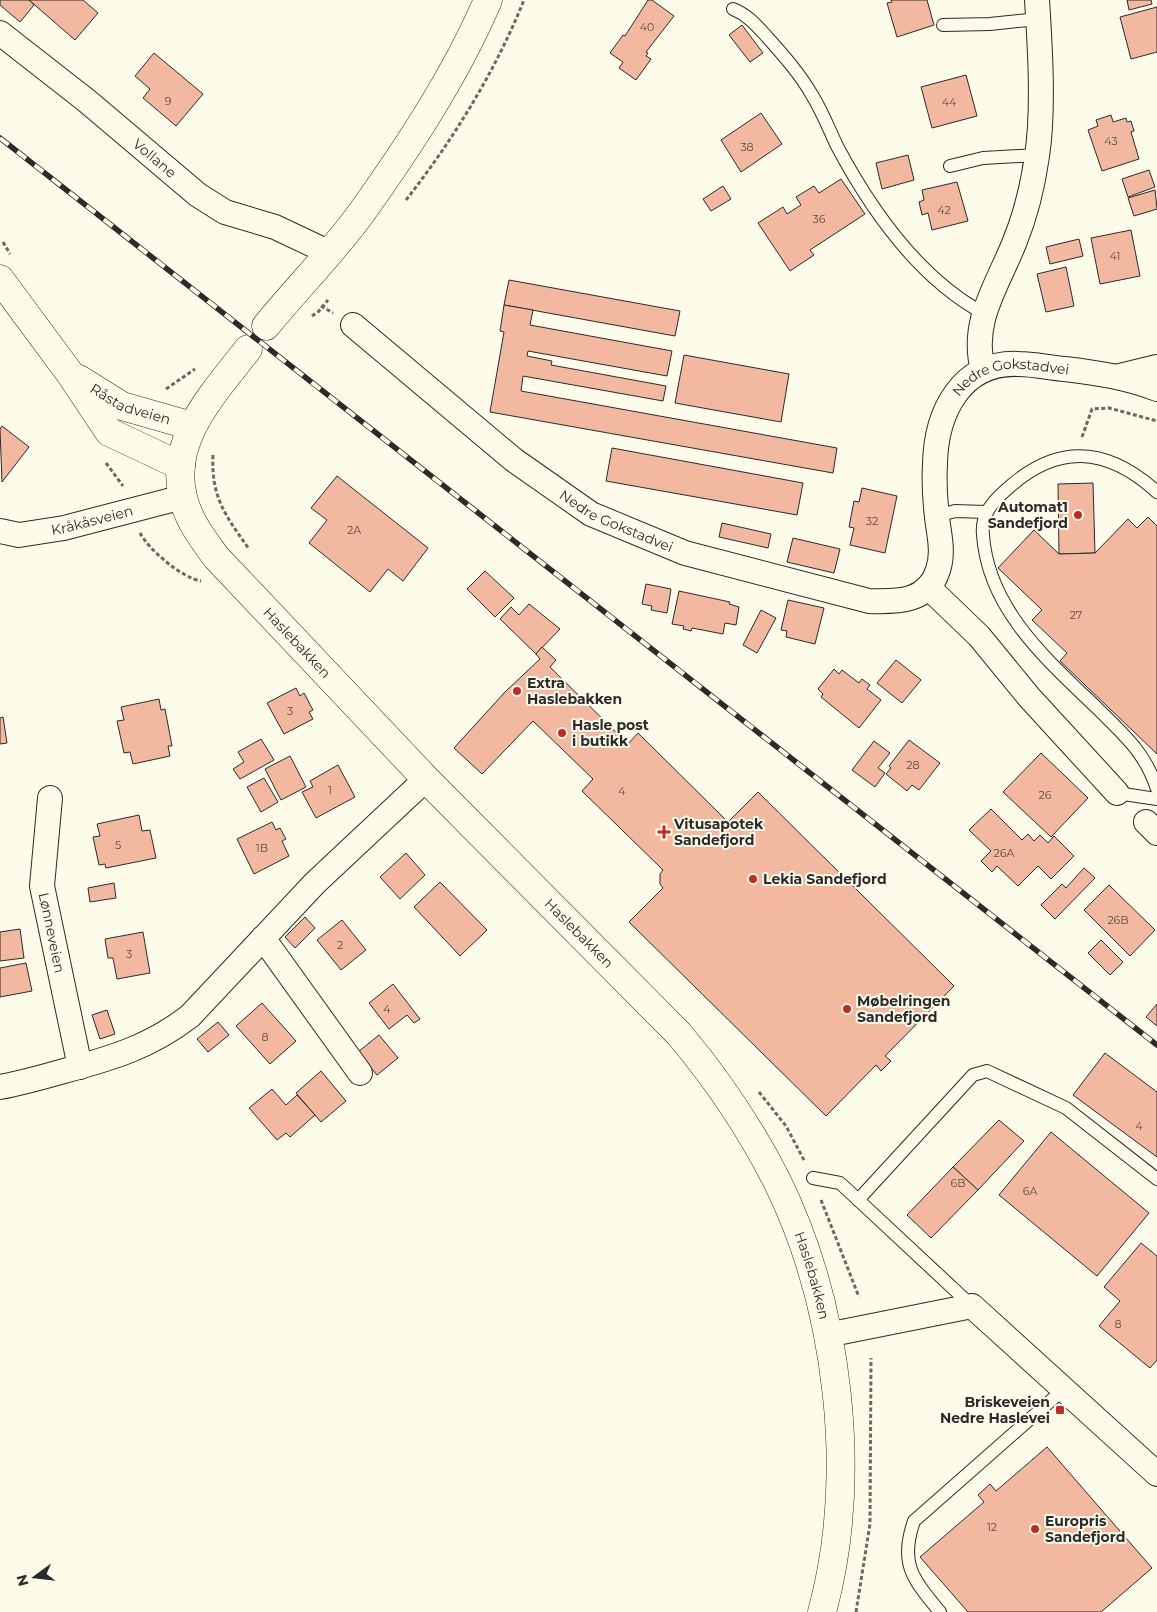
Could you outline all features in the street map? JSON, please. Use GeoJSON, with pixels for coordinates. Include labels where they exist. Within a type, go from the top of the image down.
{"type":"FeatureCollection","features":[{"type":"Feature","properties":{"kind":"main road"},"geometry":{"type":"LineString","coordinates":[[266,326],[306,294],[328,252],[361,214],[420,126],[475,29],[488,0]]}},
{"type":"Feature","properties":{"kind":"main road","name":"Råstadveien"},"geometry":{"type":"LineString","coordinates":[[7,269],[109,432],[180,466]]}},
{"type":"Feature","properties":{"kind":"main road","name":"Haslebakken"},"geometry":{"type":"LineString","coordinates":[[248,349],[199,412],[192,426],[180,466],[182,497],[196,531],[216,557],[426,779],[628,981],[709,1070],[750,1133],[777,1182],[815,1281],[827,1335],[836,1392],[839,1497],[835,1540],[822,1612]]}},
{"type":"Feature","properties":{"kind":"main road","name":"Råstadveien"},"geometry":{"type":"LineString","coordinates":[[72,375],[122,406],[192,426]]}},
{"type":"Feature","properties":{"kind":"street"},"geometry":{"type":"LineString","coordinates":[[984,370],[979,354],[983,314],[1016,240],[1028,200],[1037,155],[1040,113],[1037,10]]}},
{"type":"Feature","properties":{"kind":"street","name":"Vollane"},"geometry":{"type":"LineString","coordinates":[[0,33],[88,101],[198,196],[224,212],[276,227],[328,252]]}},
{"type":"Feature","properties":{"kind":"street","name":"Nedre Gokstadvei"},"geometry":{"type":"LineString","coordinates":[[352,325],[514,460],[590,514],[685,553],[869,601],[898,602],[914,598],[928,588],[938,571],[942,553],[937,516],[935,463],[940,426],[945,409],[955,392],[967,381],[984,370],[1018,364],[1120,376],[1157,389]]}},
{"type":"Feature","properties":{"kind":"street","name":"Nedre Gokstadvei"},"geometry":{"type":"LineString","coordinates":[[1120,376],[1157,367]]}},
{"type":"Feature","properties":{"kind":"street","name":"Kråkåsveien"},"geometry":{"type":"LineString","coordinates":[[0,531],[19,535],[64,528],[182,497]]}},
{"type":"Feature","properties":{"kind":"street"},"geometry":{"type":"LineString","coordinates":[[928,588],[979,636],[1029,697],[1118,793]]}},
{"type":"Feature","properties":{"kind":"street"},"geometry":{"type":"LineString","coordinates":[[0,1087],[80,1067],[140,1048],[174,1028],[190,1016],[314,883],[426,779]]}},
{"type":"Feature","properties":{"kind":"street","name":"Lønneveien"},"geometry":{"type":"LineString","coordinates":[[50,798],[42,886],[80,1067]]}},
{"type":"Feature","properties":{"kind":"street"},"geometry":{"type":"LineString","coordinates":[[263,938],[360,1073]]}},
{"type":"Feature","properties":{"kind":"street"},"geometry":{"type":"LineString","coordinates":[[827,1335],[972,1306],[1157,1474]]}},
{"type":"Feature","properties":{"kind":"lane"},"geometry":{"type":"LineString","coordinates":[[733,9],[743,13],[754,23],[793,65],[812,95],[850,168],[889,228],[925,269],[962,302],[983,314]]}},
{"type":"Feature","properties":{"kind":"lane"},"geometry":{"type":"LineString","coordinates":[[943,25],[990,24],[1037,10]]}},
{"type":"Feature","properties":{"kind":"lane"},"geometry":{"type":"LineString","coordinates":[[950,166],[983,158],[1037,155]]}},
{"type":"Feature","properties":{"kind":"lane"},"geometry":{"type":"LineString","coordinates":[[1157,492],[1146,482],[1101,459],[1076,455],[1061,456],[1029,471],[993,501],[986,512],[982,532],[985,557],[994,584],[1018,624],[1039,652],[1136,746],[1150,768],[1157,789]]}},
{"type":"Feature","properties":{"kind":"lane"},"geometry":{"type":"LineString","coordinates":[[937,516],[955,511],[986,512]]}},
{"type":"Feature","properties":{"kind":"lane"},"geometry":{"type":"LineString","coordinates":[[1118,793],[1157,799]]}},
{"type":"Feature","properties":{"kind":"lane"},"geometry":{"type":"LineString","coordinates":[[858,1200],[973,1075],[987,1071],[1066,1108],[1157,1179]]}},
{"type":"Feature","properties":{"kind":"lane"},"geometry":{"type":"LineString","coordinates":[[813,1178],[840,1183],[972,1306]]}},
{"type":"Feature","properties":{"kind":"lane"},"geometry":{"type":"LineString","coordinates":[[940,1612],[912,1576],[908,1540],[914,1521],[1064,1389]]}},
{"type":"Feature","properties":{"kind":"path"},"geometry":{"type":"LineString","coordinates":[[3,242],[7,269]]}},
{"type":"Feature","properties":{"kind":"path"},"geometry":{"type":"LineString","coordinates":[[306,294],[352,325]]}},
{"type":"Feature","properties":{"kind":"path"},"geometry":{"type":"LineString","coordinates":[[308,317],[319,311],[322,306]]}},
{"type":"Feature","properties":{"kind":"path"},"geometry":{"type":"LineString","coordinates":[[156,390],[166,390],[200,364]]}},
{"type":"Feature","properties":{"kind":"path"},"geometry":{"type":"LineString","coordinates":[[1076,455],[1092,409],[1109,408],[1157,421]]}},
{"type":"Feature","properties":{"kind":"path"},"geometry":{"type":"LineString","coordinates":[[214,446],[212,474],[215,493],[223,512],[249,548]]}},
{"type":"Feature","properties":{"kind":"path"},"geometry":{"type":"LineString","coordinates":[[139,531],[151,550],[187,576],[204,581]]}},
{"type":"Feature","properties":{"kind":"building"},"geometry":{"type":"Polygon","coordinates":[[[0,0],[29,0],[34,5],[20,22],[0,5],[0,0]]]}},
{"type":"Feature","properties":{"kind":"building"},"geometry":{"type":"Polygon","coordinates":[[[29,0],[83,0],[98,13],[75,40],[29,0]]]}},
{"type":"Feature","properties":{"kind":"building"},"geometry":{"type":"Polygon","coordinates":[[[648,0],[652,0],[674,16],[646,52],[648,53],[646,56],[651,59],[636,80],[619,68],[623,62],[610,53],[623,35],[625,36],[648,0]]]}},
{"type":"Feature","properties":{"kind":"building"},"geometry":{"type":"Polygon","coordinates":[[[891,0],[927,0],[934,25],[897,37],[887,3],[892,2],[891,0]]]}},
{"type":"Feature","properties":{"kind":"building"},"geometry":{"type":"Polygon","coordinates":[[[1127,0],[1151,0],[1152,4],[1129,10],[1127,0]]]}},
{"type":"Feature","properties":{"kind":"building"},"geometry":{"type":"Polygon","coordinates":[[[1157,7],[1157,52],[1131,59],[1120,17],[1157,7]]]}},
{"type":"Feature","properties":{"kind":"building"},"geometry":{"type":"Polygon","coordinates":[[[742,25],[763,53],[750,62],[729,35],[742,25]]]}},
{"type":"Feature","properties":{"kind":"building"},"geometry":{"type":"Polygon","coordinates":[[[154,53],[203,94],[176,126],[143,98],[150,89],[135,76],[154,53]]]}},
{"type":"Feature","properties":{"kind":"building"},"geometry":{"type":"Polygon","coordinates":[[[966,75],[977,116],[932,128],[921,87],[966,75]]]}},
{"type":"Feature","properties":{"kind":"building"},"geometry":{"type":"Polygon","coordinates":[[[761,113],[782,144],[741,172],[721,140],[761,113]]]}},
{"type":"Feature","properties":{"kind":"building"},"geometry":{"type":"Polygon","coordinates":[[[1111,115],[1113,122],[1126,118],[1127,122],[1131,121],[1134,131],[1131,132],[1139,159],[1102,171],[1088,130],[1098,126],[1096,120],[1111,115]]]}},
{"type":"Feature","properties":{"kind":"building"},"geometry":{"type":"Polygon","coordinates":[[[908,155],[914,180],[882,189],[876,163],[908,155]]]}},
{"type":"Feature","properties":{"kind":"building"},"geometry":{"type":"Polygon","coordinates":[[[1149,170],[1155,187],[1128,197],[1122,179],[1149,170]]]}},
{"type":"Feature","properties":{"kind":"building"},"geometry":{"type":"Polygon","coordinates":[[[841,179],[865,214],[810,250],[814,255],[790,271],[758,223],[783,207],[787,214],[801,205],[796,197],[814,186],[819,193],[841,179]]]}},
{"type":"Feature","properties":{"kind":"building"},"geometry":{"type":"Polygon","coordinates":[[[957,182],[968,221],[932,230],[928,213],[922,215],[919,202],[924,200],[922,190],[957,182]]]}},
{"type":"Feature","properties":{"kind":"building"},"geometry":{"type":"Polygon","coordinates":[[[723,186],[731,199],[711,211],[703,199],[723,186]]]}},
{"type":"Feature","properties":{"kind":"building"},"geometry":{"type":"Polygon","coordinates":[[[1155,190],[1157,209],[1134,216],[1128,198],[1155,190]]]}},
{"type":"Feature","properties":{"kind":"building"},"geometry":{"type":"Polygon","coordinates":[[[1131,230],[1140,276],[1100,284],[1091,238],[1131,230]]]}},
{"type":"Feature","properties":{"kind":"building"},"geometry":{"type":"Polygon","coordinates":[[[1079,239],[1083,256],[1050,264],[1046,247],[1079,239]]]}},
{"type":"Feature","properties":{"kind":"building"},"geometry":{"type":"Polygon","coordinates":[[[1066,267],[1074,306],[1046,312],[1037,274],[1066,267]]]}},
{"type":"Feature","properties":{"kind":"building"},"geometry":{"type":"Polygon","coordinates":[[[509,280],[680,311],[675,336],[504,305],[509,280]]]}},
{"type":"Feature","properties":{"kind":"building"},"geometry":{"type":"Polygon","coordinates":[[[504,305],[533,310],[530,325],[672,351],[667,376],[528,351],[527,356],[552,361],[551,365],[666,386],[663,401],[523,376],[521,391],[837,448],[833,473],[490,412],[504,332],[500,331],[504,305]]]}},
{"type":"Feature","properties":{"kind":"building"},"geometry":{"type":"Polygon","coordinates":[[[684,355],[789,374],[781,422],[675,403],[684,355]]]}},
{"type":"Feature","properties":{"kind":"building"},"geometry":{"type":"Polygon","coordinates":[[[2,426],[29,447],[2,482],[0,429],[2,426]]]}},
{"type":"Feature","properties":{"kind":"building"},"geometry":{"type":"Polygon","coordinates":[[[612,448],[803,483],[797,515],[606,481],[612,448]]]}},
{"type":"Feature","properties":{"kind":"building"},"geometry":{"type":"Polygon","coordinates":[[[337,476],[428,548],[403,581],[388,569],[370,592],[309,543],[327,520],[311,508],[337,476]]]}},
{"type":"Feature","properties":{"kind":"building"},"geometry":{"type":"Polygon","coordinates":[[[1093,483],[1095,553],[1059,554],[1058,484],[1093,483]]]}},
{"type":"Feature","properties":{"kind":"building"},"geometry":{"type":"Polygon","coordinates":[[[862,488],[897,496],[885,553],[850,545],[854,528],[849,527],[854,501],[859,502],[862,488]]]}},
{"type":"Feature","properties":{"kind":"building"},"geometry":{"type":"Polygon","coordinates":[[[1148,517],[1157,526],[1157,754],[1060,661],[1067,653],[1032,620],[1042,610],[998,568],[1034,530],[1059,554],[1095,553],[1128,519],[1137,528],[1148,517]]]}},
{"type":"Feature","properties":{"kind":"building"},"geometry":{"type":"Polygon","coordinates":[[[722,523],[771,534],[768,548],[719,537],[722,523]]]}},
{"type":"Feature","properties":{"kind":"building"},"geometry":{"type":"Polygon","coordinates":[[[793,538],[840,549],[834,573],[787,562],[793,538]]]}},
{"type":"Feature","properties":{"kind":"building"},"geometry":{"type":"Polygon","coordinates":[[[485,571],[514,598],[495,617],[467,589],[485,571]]]}},
{"type":"Feature","properties":{"kind":"building"},"geometry":{"type":"Polygon","coordinates":[[[646,584],[671,589],[667,613],[651,610],[652,606],[642,604],[646,584]]]}},
{"type":"Feature","properties":{"kind":"building"},"geometry":{"type":"Polygon","coordinates":[[[679,591],[730,602],[729,604],[739,607],[736,625],[725,623],[723,634],[692,628],[691,631],[683,629],[684,626],[672,624],[679,591]]]}},
{"type":"Feature","properties":{"kind":"building"},"geometry":{"type":"Polygon","coordinates":[[[788,600],[824,608],[815,644],[786,637],[787,631],[781,630],[788,600]]]}},
{"type":"Feature","properties":{"kind":"building"},"geometry":{"type":"Polygon","coordinates":[[[529,604],[560,629],[536,654],[500,619],[511,607],[519,615],[529,604]]]}},
{"type":"Feature","properties":{"kind":"building"},"geometry":{"type":"Polygon","coordinates":[[[761,610],[776,618],[757,653],[743,645],[761,610]]]}},
{"type":"Feature","properties":{"kind":"building","name":"Lekia Sandefjord"},"geometry":{"type":"Polygon","coordinates":[[[542,647],[556,660],[550,667],[628,744],[638,733],[728,822],[758,792],[954,986],[885,1056],[891,1061],[881,1071],[876,1065],[826,1116],[629,922],[663,888],[660,884],[660,874],[663,870],[582,791],[593,779],[533,721],[482,774],[454,748],[505,692],[540,659],[536,654],[542,647]]]}},
{"type":"Feature","properties":{"kind":"building"},"geometry":{"type":"Polygon","coordinates":[[[896,660],[921,680],[902,703],[877,683],[896,660]]]}},
{"type":"Feature","properties":{"kind":"building"},"geometry":{"type":"Polygon","coordinates":[[[834,669],[839,674],[842,670],[859,683],[862,679],[870,685],[867,689],[881,700],[859,728],[821,697],[823,694],[818,689],[834,669]]]}},
{"type":"Feature","properties":{"kind":"building"},"geometry":{"type":"Polygon","coordinates":[[[296,688],[300,696],[304,693],[313,710],[309,712],[313,719],[284,734],[267,703],[296,688]]]}},
{"type":"Feature","properties":{"kind":"building"},"geometry":{"type":"Polygon","coordinates":[[[159,699],[161,710],[165,709],[172,746],[168,746],[170,756],[133,764],[130,752],[124,753],[117,721],[124,720],[121,707],[159,699]]]}},
{"type":"Feature","properties":{"kind":"building"},"geometry":{"type":"Polygon","coordinates":[[[3,717],[7,743],[0,744],[0,718],[3,717]]]}},
{"type":"Feature","properties":{"kind":"building"},"geometry":{"type":"Polygon","coordinates":[[[261,739],[274,760],[240,779],[233,769],[244,762],[238,752],[261,739]]]}},
{"type":"Feature","properties":{"kind":"building"},"geometry":{"type":"Polygon","coordinates":[[[909,740],[940,763],[919,790],[912,785],[907,791],[886,774],[891,768],[889,766],[909,740]]]}},
{"type":"Feature","properties":{"kind":"building"},"geometry":{"type":"Polygon","coordinates":[[[874,741],[890,753],[878,768],[885,773],[875,787],[852,770],[874,741]]]}},
{"type":"Feature","properties":{"kind":"building"},"geometry":{"type":"Polygon","coordinates":[[[1041,753],[1088,798],[1051,837],[1003,792],[1041,753]]]}},
{"type":"Feature","properties":{"kind":"building"},"geometry":{"type":"Polygon","coordinates":[[[290,756],[306,787],[281,800],[265,769],[290,756]]]}},
{"type":"Feature","properties":{"kind":"building"},"geometry":{"type":"Polygon","coordinates":[[[338,765],[355,797],[316,818],[302,792],[313,787],[310,781],[338,765]]]}},
{"type":"Feature","properties":{"kind":"building"},"geometry":{"type":"Polygon","coordinates":[[[264,778],[278,802],[261,812],[247,787],[264,778]]]}},
{"type":"Feature","properties":{"kind":"building"},"geometry":{"type":"Polygon","coordinates":[[[991,809],[1022,840],[1028,834],[1034,841],[1040,835],[1048,843],[1054,836],[1074,856],[1051,879],[1038,866],[1018,886],[997,866],[992,872],[981,861],[991,851],[969,830],[991,809]]]}},
{"type":"Feature","properties":{"kind":"building"},"geometry":{"type":"Polygon","coordinates":[[[139,815],[142,831],[150,830],[156,858],[106,868],[105,864],[99,865],[93,837],[100,836],[97,824],[139,815]]]}},
{"type":"Feature","properties":{"kind":"building"},"geometry":{"type":"Polygon","coordinates":[[[272,822],[276,830],[280,828],[286,839],[282,841],[289,856],[254,874],[237,839],[272,822]]]}},
{"type":"Feature","properties":{"kind":"building"},"geometry":{"type":"Polygon","coordinates":[[[406,853],[425,875],[400,899],[380,877],[406,853]]]}},
{"type":"Feature","properties":{"kind":"building"},"geometry":{"type":"Polygon","coordinates":[[[1084,868],[1095,878],[1055,919],[1041,905],[1062,884],[1066,888],[1084,868]]]}},
{"type":"Feature","properties":{"kind":"building"},"geometry":{"type":"Polygon","coordinates":[[[440,882],[487,930],[460,956],[414,907],[440,882]]]}},
{"type":"Feature","properties":{"kind":"building"},"geometry":{"type":"Polygon","coordinates":[[[114,883],[116,898],[90,902],[88,888],[114,883]]]}},
{"type":"Feature","properties":{"kind":"building"},"geometry":{"type":"Polygon","coordinates":[[[1109,885],[1155,930],[1130,956],[1084,910],[1109,885]]]}},
{"type":"Feature","properties":{"kind":"building"},"geometry":{"type":"Polygon","coordinates":[[[305,917],[315,928],[295,948],[285,937],[305,917]]]}},
{"type":"Feature","properties":{"kind":"building"},"geometry":{"type":"Polygon","coordinates":[[[342,920],[366,950],[341,970],[317,940],[342,920]]]}},
{"type":"Feature","properties":{"kind":"building"},"geometry":{"type":"Polygon","coordinates":[[[20,929],[24,958],[0,961],[0,932],[20,929]]]}},
{"type":"Feature","properties":{"kind":"building"},"geometry":{"type":"Polygon","coordinates":[[[143,932],[150,973],[117,979],[113,958],[108,958],[105,939],[143,932]]]}},
{"type":"Feature","properties":{"kind":"building"},"geometry":{"type":"Polygon","coordinates":[[[1101,940],[1123,962],[1110,975],[1088,953],[1101,940]]]}},
{"type":"Feature","properties":{"kind":"building"},"geometry":{"type":"Polygon","coordinates":[[[26,963],[32,991],[0,997],[0,968],[26,963]]]}},
{"type":"Feature","properties":{"kind":"building"},"geometry":{"type":"Polygon","coordinates":[[[393,984],[420,1019],[414,1023],[407,1015],[389,1029],[369,1003],[393,984]]]}},
{"type":"Feature","properties":{"kind":"building"},"geometry":{"type":"Polygon","coordinates":[[[262,1003],[296,1041],[270,1064],[236,1026],[262,1003]]]}},
{"type":"Feature","properties":{"kind":"building"},"geometry":{"type":"Polygon","coordinates":[[[1157,1004],[1157,1026],[1146,1017],[1157,1004]]]}},
{"type":"Feature","properties":{"kind":"building"},"geometry":{"type":"Polygon","coordinates":[[[107,1010],[115,1034],[100,1039],[92,1015],[107,1010]]]}},
{"type":"Feature","properties":{"kind":"building"},"geometry":{"type":"Polygon","coordinates":[[[218,1022],[229,1035],[208,1052],[197,1039],[218,1022]]]}},
{"type":"Feature","properties":{"kind":"building"},"geometry":{"type":"Polygon","coordinates":[[[379,1035],[398,1058],[377,1075],[358,1052],[379,1035]]]}},
{"type":"Feature","properties":{"kind":"building"},"geometry":{"type":"Polygon","coordinates":[[[1105,1053],[1157,1092],[1157,1157],[1073,1095],[1105,1053]]]}},
{"type":"Feature","properties":{"kind":"building"},"geometry":{"type":"Polygon","coordinates":[[[321,1071],[346,1101],[321,1122],[296,1093],[321,1071]]]}},
{"type":"Feature","properties":{"kind":"building"},"geometry":{"type":"Polygon","coordinates":[[[272,1089],[286,1105],[297,1095],[315,1115],[290,1137],[286,1133],[277,1140],[249,1108],[272,1089]]]}},
{"type":"Feature","properties":{"kind":"building"},"geometry":{"type":"Polygon","coordinates":[[[999,1120],[1024,1141],[978,1190],[953,1167],[999,1120]]]}},
{"type":"Feature","properties":{"kind":"building"},"geometry":{"type":"Polygon","coordinates":[[[1051,1132],[1149,1213],[1097,1276],[999,1195],[1051,1132]]]}},
{"type":"Feature","properties":{"kind":"building"},"geometry":{"type":"Polygon","coordinates":[[[953,1167],[978,1190],[931,1238],[907,1215],[953,1167]]]}},
{"type":"Feature","properties":{"kind":"building"},"geometry":{"type":"Polygon","coordinates":[[[1141,1243],[1157,1256],[1157,1360],[1150,1368],[1099,1326],[1120,1301],[1104,1287],[1141,1243]]]}},
{"type":"Feature","properties":{"kind":"building","name":"Europris Sandefjord"},"geometry":{"type":"Polygon","coordinates":[[[1047,1447],[1152,1568],[1101,1612],[968,1612],[920,1557],[984,1502],[978,1495],[990,1484],[996,1491],[1047,1447]]]}},
{"type":"Feature","properties":{"kind":"railway"},"geometry":{"type":"LineString","coordinates":[[0,138],[1157,1045]]}},
{"type":"Feature","properties":{"kind":"place","name":"Automat1 Sandefjord"},"geometry":{"type":"Point","coordinates":[1078,515]}},
{"type":"Feature","properties":{"kind":"place","name":"Extra Haslebakken"},"geometry":{"type":"Point","coordinates":[517,691]}},
{"type":"Feature","properties":{"kind":"place","name":"Hasle post i butikk"},"geometry":{"type":"Point","coordinates":[562,733]}},
{"type":"Feature","properties":{"kind":"place","name":"Vitusapotek Sandefjord"},"geometry":{"type":"Point","coordinates":[664,832]}},
{"type":"Feature","properties":{"kind":"place","name":"Lekia Sandefjord"},"geometry":{"type":"Point","coordinates":[753,879]}},
{"type":"Feature","properties":{"kind":"place","name":"Møbelringen Sandefjord"},"geometry":{"type":"Point","coordinates":[847,1009]}},
{"type":"Feature","properties":{"kind":"place","name":"Briskeveien Nedre Haslevei"},"geometry":{"type":"Point","coordinates":[1060,1410]}},
{"type":"Feature","properties":{"kind":"place","name":"Europris Sandefjord"},"geometry":{"type":"Point","coordinates":[1035,1529]}}]}
